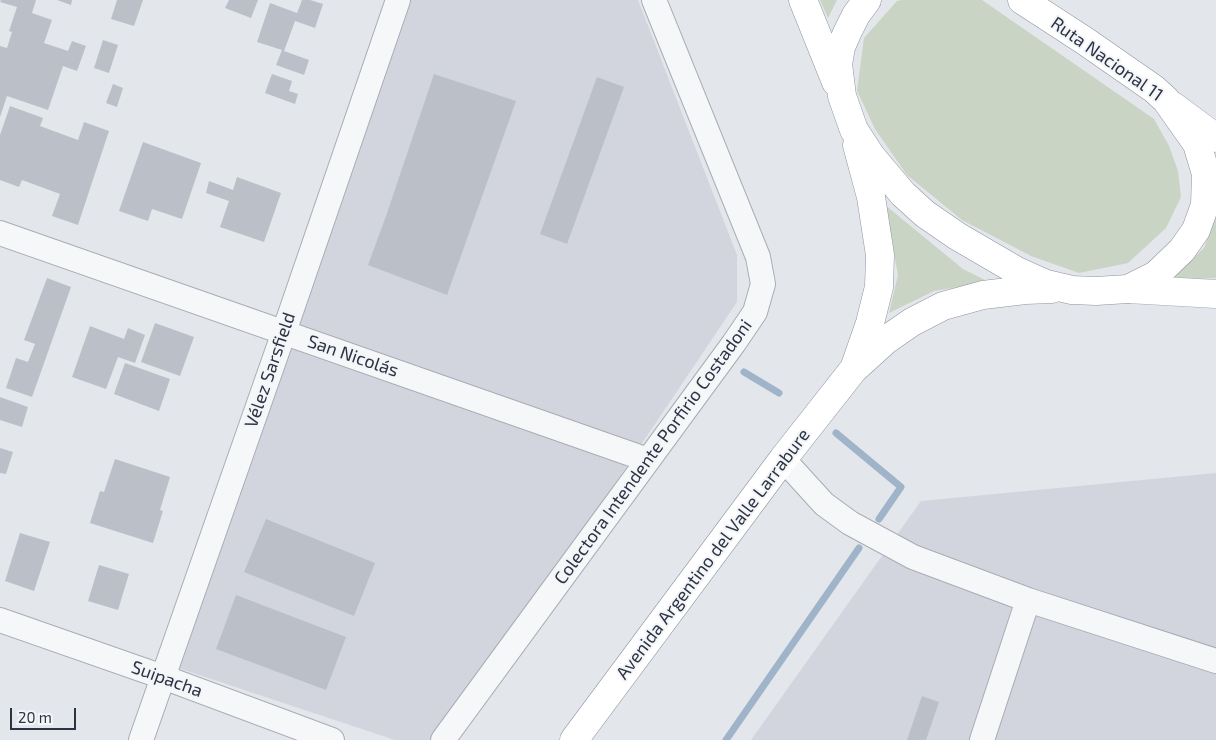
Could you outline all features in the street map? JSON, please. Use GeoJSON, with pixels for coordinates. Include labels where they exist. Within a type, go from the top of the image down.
{"type":"FeatureCollection","features":[{"type":"Feature","properties":{"kind":"main road"},"geometry":{"type":"LineString","coordinates":[[803,0],[842,96]]}},
{"type":"Feature","properties":{"kind":"main road","name":"Ruta Nacional 11"},"geometry":{"type":"LineString","coordinates":[[853,370],[870,323],[879,287],[880,255],[871,197],[854,130],[842,96],[838,64],[841,48],[847,33],[856,14],[867,0]]}},
{"type":"Feature","properties":{"kind":"main road","name":"Ruta Nacional 11"},"geometry":{"type":"LineString","coordinates":[[854,130],[871,156],[903,194],[925,214],[957,236],[1046,284],[1072,290],[1128,289],[1156,275],[1182,250],[1196,230],[1205,205],[1206,174],[1197,144],[1166,100],[1154,89],[1022,0]]}},
{"type":"Feature","properties":{"kind":"main road"},"geometry":{"type":"LineString","coordinates":[[1166,100],[1216,138]]}},
{"type":"Feature","properties":{"kind":"main road","name":"Ruta Nacional 11"},"geometry":{"type":"LineString","coordinates":[[853,370],[886,340],[912,322],[943,306],[983,295],[1061,288]]}},
{"type":"Feature","properties":{"kind":"main road"},"geometry":{"type":"LineString","coordinates":[[1128,289],[1216,294]]}},
{"type":"Feature","properties":{"kind":"main road","name":"Avenida Argentino del Valle Larrabure"},"geometry":{"type":"LineString","coordinates":[[574,740],[783,459],[853,370]]}},
{"type":"Feature","properties":{"kind":"street","name":"Vélez Sarsfield"},"geometry":{"type":"LineString","coordinates":[[141,740],[398,0]]}},
{"type":"Feature","properties":{"kind":"street","name":"Colectora Intendente Porfirio Costadoni"},"geometry":{"type":"LineString","coordinates":[[443,740],[734,343],[755,312],[763,284],[758,257],[654,0]]}},
{"type":"Feature","properties":{"kind":"street","name":"San Nicolás"},"geometry":{"type":"LineString","coordinates":[[0,233],[648,460]]}},
{"type":"Feature","properties":{"kind":"street"},"geometry":{"type":"LineString","coordinates":[[783,459],[824,504],[850,523],[913,557],[1028,600],[1216,661]]}},
{"type":"Feature","properties":{"kind":"street"},"geometry":{"type":"LineString","coordinates":[[982,740],[1028,600]]}},
{"type":"Feature","properties":{"kind":"street","name":"Suipacha"},"geometry":{"type":"LineString","coordinates":[[0,620],[163,677],[332,740]]}},
{"type":"Feature","properties":{"kind":"shaded area"},"geometry":{"type":"Polygon","coordinates":[[[408,0],[638,0],[737,255],[737,302],[569,552],[430,740],[395,740],[178,668],[408,0]]]}},
{"type":"Feature","properties":{"kind":"shaded area"},"geometry":{"type":"Polygon","coordinates":[[[1216,473],[1216,740],[751,740],[921,501],[1216,473]]]}},
{"type":"Feature","properties":{"kind":"green space"},"geometry":{"type":"Polygon","coordinates":[[[820,0],[837,0],[828,18],[820,0]]]}},
{"type":"Feature","properties":{"kind":"green space"},"geometry":{"type":"Polygon","coordinates":[[[982,0],[1154,119],[1169,146],[1178,171],[1181,197],[1166,228],[1128,263],[1079,273],[1031,256],[962,220],[907,175],[875,129],[857,91],[864,38],[897,1],[982,0]]]}},
{"type":"Feature","properties":{"kind":"green space"},"geometry":{"type":"Polygon","coordinates":[[[885,205],[963,269],[989,282],[934,291],[889,313],[898,275],[885,205]]]}},
{"type":"Feature","properties":{"kind":"green space"},"geometry":{"type":"Polygon","coordinates":[[[1216,211],[1216,278],[1167,281],[1204,248],[1216,211]]]}},
{"type":"Feature","properties":{"kind":"building"},"geometry":{"type":"Polygon","coordinates":[[[1,0],[36,0],[32,13],[52,20],[44,43],[68,51],[72,41],[86,46],[77,71],[63,66],[48,110],[7,96],[0,117],[0,46],[7,48],[12,32],[9,31],[17,7],[0,2],[1,0]]]}},
{"type":"Feature","properties":{"kind":"building"},"geometry":{"type":"Polygon","coordinates":[[[57,0],[72,0],[71,5],[57,0]]]}},
{"type":"Feature","properties":{"kind":"building"},"geometry":{"type":"Polygon","coordinates":[[[117,0],[143,0],[134,26],[111,19],[117,0]]]}},
{"type":"Feature","properties":{"kind":"building"},"geometry":{"type":"Polygon","coordinates":[[[229,0],[258,0],[251,18],[225,8],[229,0]]]}},
{"type":"Feature","properties":{"kind":"building"},"geometry":{"type":"Polygon","coordinates":[[[302,0],[323,4],[315,28],[295,21],[284,51],[309,60],[304,75],[276,65],[282,50],[257,42],[270,3],[297,13],[302,0]]]}},
{"type":"Feature","properties":{"kind":"building"},"geometry":{"type":"Polygon","coordinates":[[[103,40],[118,45],[109,73],[94,68],[103,40]]]}},
{"type":"Feature","properties":{"kind":"building"},"geometry":{"type":"Polygon","coordinates":[[[272,74],[292,81],[289,91],[298,94],[295,104],[265,93],[272,74]]]}},
{"type":"Feature","properties":{"kind":"building"},"geometry":{"type":"Polygon","coordinates":[[[434,74],[516,101],[447,295],[368,265],[434,74]]]}},
{"type":"Feature","properties":{"kind":"building"},"geometry":{"type":"Polygon","coordinates":[[[597,77],[624,87],[567,244],[540,234],[597,77]]]}},
{"type":"Feature","properties":{"kind":"building"},"geometry":{"type":"Polygon","coordinates":[[[113,84],[123,88],[117,107],[106,103],[113,84]]]}},
{"type":"Feature","properties":{"kind":"building"},"geometry":{"type":"Polygon","coordinates":[[[10,106],[43,118],[40,126],[78,140],[84,122],[109,131],[78,225],[52,216],[60,194],[22,180],[19,187],[0,180],[0,135],[10,106]]]}},
{"type":"Feature","properties":{"kind":"building"},"geometry":{"type":"Polygon","coordinates":[[[143,142],[201,163],[182,219],[152,209],[148,221],[119,211],[143,142]]]}},
{"type":"Feature","properties":{"kind":"building"},"geometry":{"type":"Polygon","coordinates":[[[237,177],[281,193],[264,242],[220,227],[229,201],[206,193],[209,181],[233,190],[237,177]]]}},
{"type":"Feature","properties":{"kind":"building"},"geometry":{"type":"Polygon","coordinates":[[[47,278],[71,287],[32,397],[6,388],[16,358],[28,362],[35,344],[24,340],[47,278]]]}},
{"type":"Feature","properties":{"kind":"building"},"geometry":{"type":"Polygon","coordinates":[[[155,323],[194,337],[180,376],[141,362],[155,323]]]}},
{"type":"Feature","properties":{"kind":"building"},"geometry":{"type":"Polygon","coordinates":[[[90,326],[124,339],[128,328],[145,335],[135,363],[118,357],[106,389],[72,377],[90,326]]]}},
{"type":"Feature","properties":{"kind":"building"},"geometry":{"type":"Polygon","coordinates":[[[125,363],[170,379],[159,411],[114,394],[125,363]]]}},
{"type":"Feature","properties":{"kind":"building"},"geometry":{"type":"Polygon","coordinates":[[[0,397],[28,407],[22,427],[0,420],[0,397]]]}},
{"type":"Feature","properties":{"kind":"building"},"geometry":{"type":"Polygon","coordinates":[[[0,448],[13,452],[6,474],[0,473],[0,448]]]}},
{"type":"Feature","properties":{"kind":"building"},"geometry":{"type":"Polygon","coordinates":[[[115,459],[170,477],[160,510],[163,511],[153,543],[90,523],[100,491],[104,492],[115,459]]]}},
{"type":"Feature","properties":{"kind":"building"},"geometry":{"type":"Polygon","coordinates":[[[266,519],[375,563],[354,616],[244,572],[266,519]]]}},
{"type":"Feature","properties":{"kind":"building"},"geometry":{"type":"Polygon","coordinates":[[[20,533],[50,542],[34,591],[5,581],[20,533]]]}},
{"type":"Feature","properties":{"kind":"building"},"geometry":{"type":"Polygon","coordinates":[[[99,565],[129,574],[118,610],[88,601],[99,565]]]}},
{"type":"Feature","properties":{"kind":"building"},"geometry":{"type":"Polygon","coordinates":[[[236,595],[346,637],[326,690],[216,649],[236,595]]]}},
{"type":"Feature","properties":{"kind":"building"},"geometry":{"type":"Polygon","coordinates":[[[922,696],[939,702],[926,740],[907,740],[922,696]]]}},
{"type":"Feature","properties":{"kind":"waterway"},"geometry":{"type":"LineString","coordinates":[[744,372],[779,393]]}},
{"type":"Feature","properties":{"kind":"waterway"},"geometry":{"type":"LineString","coordinates":[[836,433],[901,487],[879,519]]}},
{"type":"Feature","properties":{"kind":"waterway"},"geometry":{"type":"LineString","coordinates":[[726,740],[859,548]]}}]}
